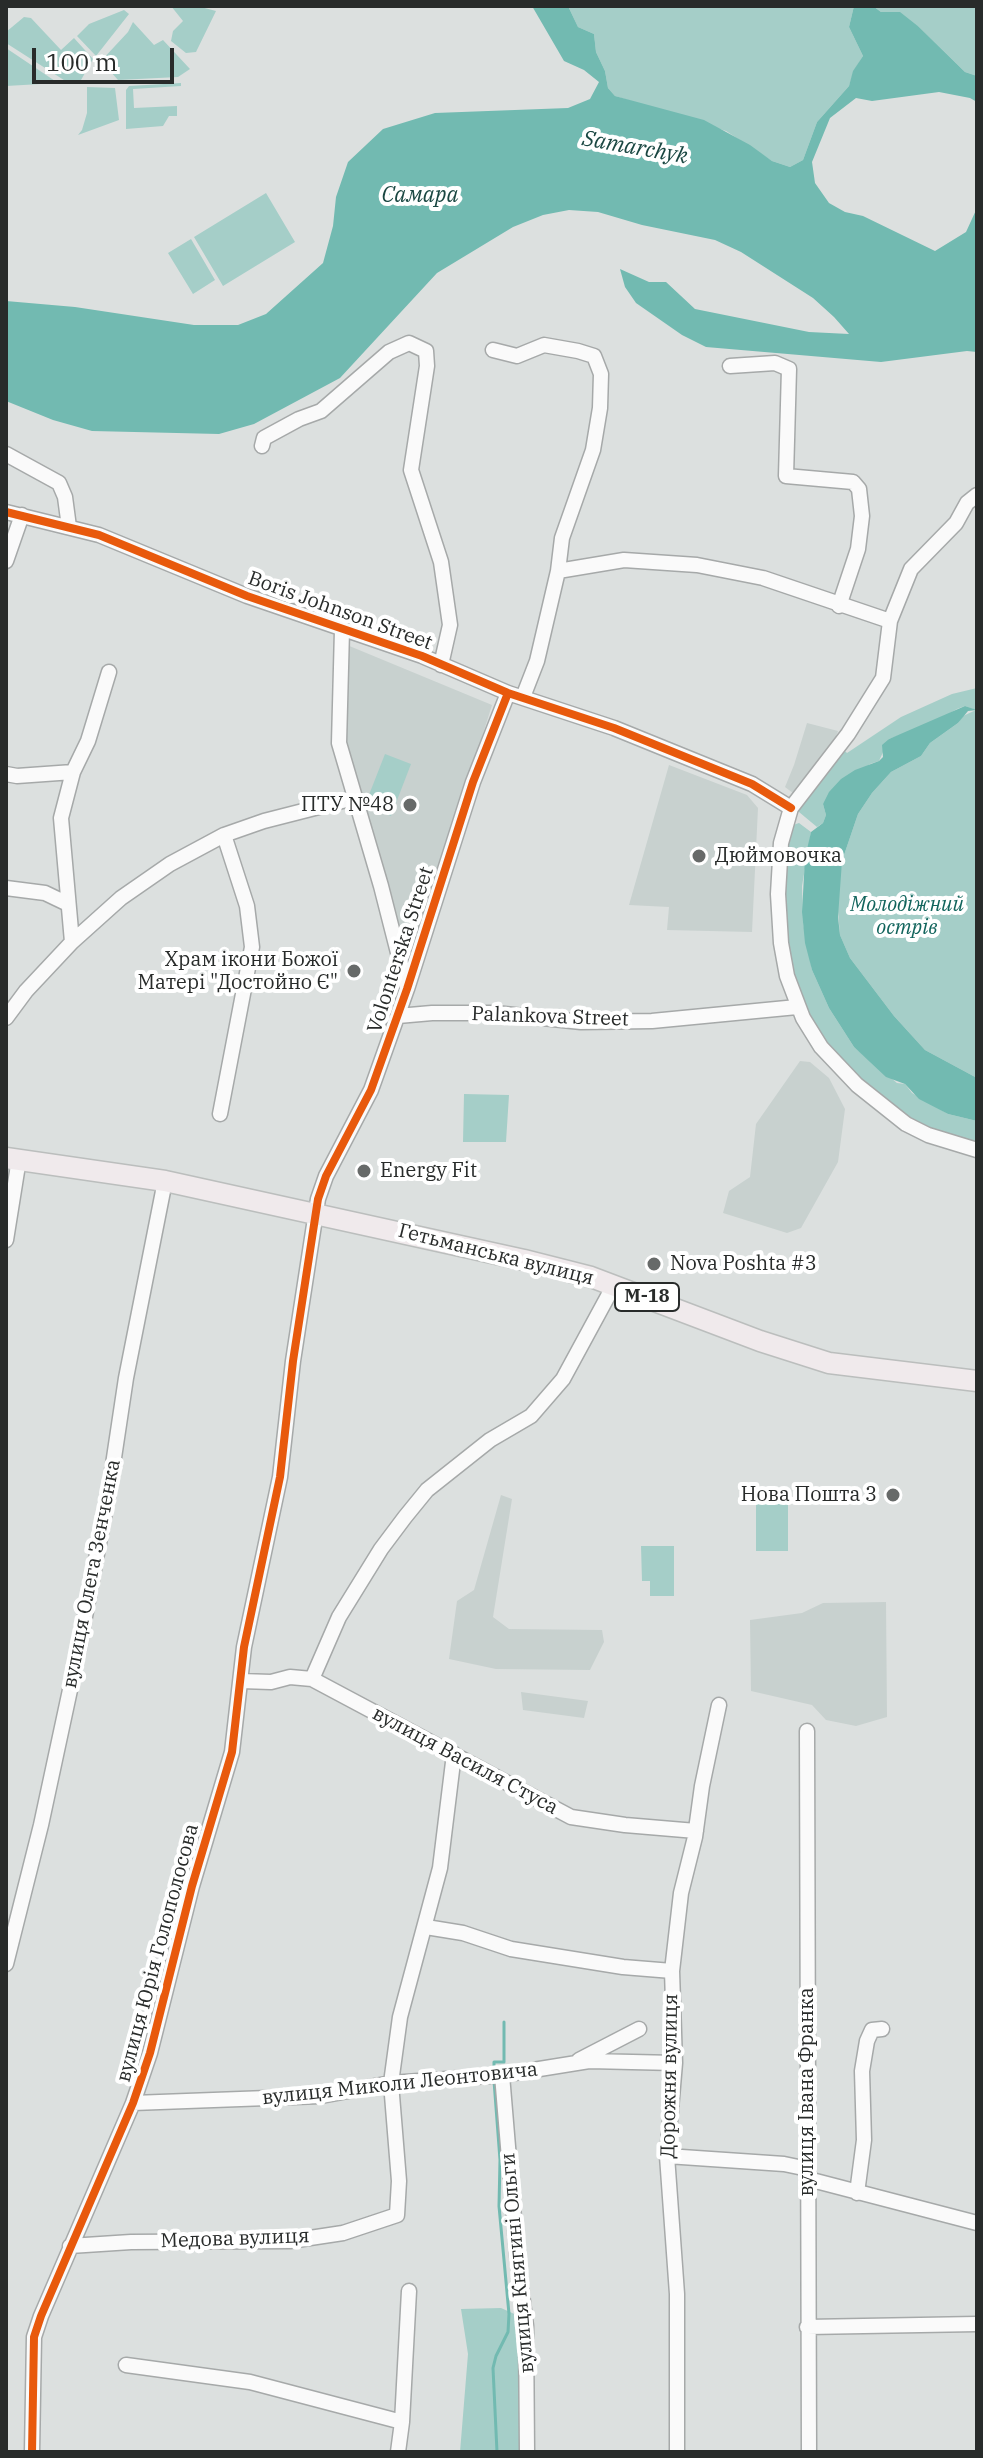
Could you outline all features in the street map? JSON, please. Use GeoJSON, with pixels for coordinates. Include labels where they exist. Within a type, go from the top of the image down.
{"type":"FeatureCollection","features":[{"type":"Feature","properties":{"kind":"highway","name":"Гетьманська вулиця"},"geometry":{"type":"LineString","coordinates":[[12,1159],[165,1181],[558,1268],[614,1285],[760,1341],[829,1363],[977,1381]]}},
{"type":"Feature","properties":{"kind":"street"},"geometry":{"type":"LineString","coordinates":[[262,446],[264,438],[321,411],[389,352],[409,343],[426,351],[427,366],[411,470],[441,562],[450,625],[441,665]]}},
{"type":"Feature","properties":{"kind":"street"},"geometry":{"type":"LineString","coordinates":[[493,350],[517,356],[544,345],[594,356],[601,391],[593,450],[562,538],[558,571],[537,661],[523,697]]}},
{"type":"Feature","properties":{"kind":"street"},"geometry":{"type":"LineString","coordinates":[[730,366],[775,363],[789,369],[786,476],[853,482],[859,489],[862,516],[858,549],[839,606]]}},
{"type":"Feature","properties":{"kind":"street"},"geometry":{"type":"LineString","coordinates":[[6,454],[59,483],[65,497],[69,527]]}},
{"type":"Feature","properties":{"kind":"street"},"geometry":{"type":"LineString","coordinates":[[977,495],[967,503],[956,523],[911,569],[890,621],[883,678],[848,734],[791,808],[781,843],[778,894],[781,943],[797,1007],[821,1047],[857,1085],[906,1124],[928,1135],[977,1150]]}},
{"type":"Feature","properties":{"kind":"street","name":"Boris Johnson Street"},"geometry":{"type":"LineString","coordinates":[[6,512],[99,535],[247,596],[685,755],[752,784],[791,808]]}},
{"type":"Feature","properties":{"kind":"street"},"geometry":{"type":"LineString","coordinates":[[6,561],[22,515]]}},
{"type":"Feature","properties":{"kind":"street"},"geometry":{"type":"LineString","coordinates":[[558,571],[624,560],[697,565],[763,578],[890,621]]}},
{"type":"Feature","properties":{"kind":"street","name":"Volonterska Street"},"geometry":{"type":"LineString","coordinates":[[342,630],[339,743],[407,989]]}},
{"type":"Feature","properties":{"kind":"street"},"geometry":{"type":"LineString","coordinates":[[72,942],[61,818],[73,772],[88,741],[109,672]]}},
{"type":"Feature","properties":{"kind":"street","name":"Volonterska Street"},"geometry":{"type":"LineString","coordinates":[[315,1213],[326,1176],[371,1090],[407,989],[468,796],[508,693]]}},
{"type":"Feature","properties":{"kind":"street"},"geometry":{"type":"LineString","coordinates":[[6,774],[73,772]]}},
{"type":"Feature","properties":{"kind":"street"},"geometry":{"type":"LineString","coordinates":[[6,1018],[26,991],[72,942],[121,898],[170,864],[224,835],[264,821],[354,798]]}},
{"type":"Feature","properties":{"kind":"street"},"geometry":{"type":"LineString","coordinates":[[220,1114],[252,947],[247,906],[224,835]]}},
{"type":"Feature","properties":{"kind":"street"},"geometry":{"type":"LineString","coordinates":[[6,888],[45,893],[68,904]]}},
{"type":"Feature","properties":{"kind":"street","name":"Palankova Street"},"geometry":{"type":"LineString","coordinates":[[398,1016],[495,1013],[581,1022],[652,1021],[797,1007]]}},
{"type":"Feature","properties":{"kind":"street"},"geometry":{"type":"LineString","coordinates":[[6,1240],[12,1159]]}},
{"type":"Feature","properties":{"kind":"street","name":"вулиця Олега Зенченка"},"geometry":{"type":"LineString","coordinates":[[6,1964],[41,1825],[79,1648],[109,1491],[126,1378],[165,1181]]}},
{"type":"Feature","properties":{"kind":"street","name":"вулиця Юрія Голополосова"},"geometry":{"type":"LineString","coordinates":[[32,2452],[34,2337],[133,2103],[164,2005],[192,1886],[232,1752],[244,1647],[280,1477],[315,1213]]}},
{"type":"Feature","properties":{"kind":"street"},"geometry":{"type":"LineString","coordinates":[[241,1681],[271,1682],[290,1677],[312,1679],[339,1617],[381,1549],[405,1517],[427,1490],[490,1440],[531,1416],[563,1379],[614,1285]]}},
{"type":"Feature","properties":{"kind":"street","name":"вулиця Василя Стуса"},"geometry":{"type":"LineString","coordinates":[[312,1679],[571,1817],[696,1831]]}},
{"type":"Feature","properties":{"kind":"street","name":"Дорожня вулиця"},"geometry":{"type":"LineString","coordinates":[[677,2452],[677,2294],[667,2156],[675,2063],[672,1971],[681,1893],[696,1831],[719,1705]]}},
{"type":"Feature","properties":{"kind":"street","name":"вулиця Івана Франка"},"geometry":{"type":"LineString","coordinates":[[807,1731],[809,2452]]}},
{"type":"Feature","properties":{"kind":"street"},"geometry":{"type":"LineString","coordinates":[[391,2083],[400,2017],[440,1868],[454,1754]]}},
{"type":"Feature","properties":{"kind":"street"},"geometry":{"type":"LineString","coordinates":[[426,1927],[463,1933],[511,1949],[623,1967],[672,1971]]}},
{"type":"Feature","properties":{"kind":"street","name":"вулиця Миколи Леонтовича"},"geometry":{"type":"LineString","coordinates":[[571,2064],[639,2029]]}},
{"type":"Feature","properties":{"kind":"street"},"geometry":{"type":"LineString","coordinates":[[857,2193],[864,2140],[862,2071],[872,2030],[882,2029]]}},
{"type":"Feature","properties":{"kind":"street","name":"вулиця Миколи Леонтовича"},"geometry":{"type":"LineString","coordinates":[[133,2103],[321,2096],[391,2083],[502,2075],[589,2061],[675,2063]]}},
{"type":"Feature","properties":{"kind":"street","name":"вулиця Княгині Ольги"},"geometry":{"type":"LineString","coordinates":[[502,2075],[526,2326],[527,2452]]}},
{"type":"Feature","properties":{"kind":"street","name":"Медова вулиця"},"geometry":{"type":"LineString","coordinates":[[70,2246],[131,2242],[290,2241],[343,2233],[397,2215],[399,2181],[391,2083]]}},
{"type":"Feature","properties":{"kind":"street"},"geometry":{"type":"LineString","coordinates":[[667,2156],[784,2164],[857,2193],[977,2223]]}},
{"type":"Feature","properties":{"kind":"street"},"geometry":{"type":"LineString","coordinates":[[398,2452],[409,2291]]}},
{"type":"Feature","properties":{"kind":"street"},"geometry":{"type":"LineString","coordinates":[[807,2327],[977,2324]]}},
{"type":"Feature","properties":{"kind":"street"},"geometry":{"type":"LineString","coordinates":[[126,2365],[250,2382],[402,2422]]}},
{"type":"Feature","properties":{"kind":"shaded area","name":"ПТУ №48"},"geometry":{"type":"Polygon","coordinates":[[[347,645],[492,705],[409,968],[344,745],[347,645]]]}},
{"type":"Feature","properties":{"kind":"shaded area"},"geometry":{"type":"Polygon","coordinates":[[[807,723],[838,731],[832,748],[797,796],[785,787],[807,723]]]}},
{"type":"Feature","properties":{"kind":"shaded area","name":"Дюймовочка"},"geometry":{"type":"Polygon","coordinates":[[[669,765],[747,795],[758,808],[752,932],[667,930],[669,907],[629,905],[669,765]]]}},
{"type":"Feature","properties":{"kind":"shaded area"},"geometry":{"type":"Polygon","coordinates":[[[800,1061],[810,1062],[829,1078],[845,1109],[838,1162],[801,1228],[787,1233],[723,1213],[729,1191],[750,1177],[756,1124],[800,1061]]]}},
{"type":"Feature","properties":{"kind":"shaded area"},"geometry":{"type":"Polygon","coordinates":[[[501,1495],[512,1499],[493,1617],[509,1629],[602,1630],[604,1642],[590,1670],[496,1669],[449,1659],[457,1601],[474,1590],[501,1495]]]}},
{"type":"Feature","properties":{"kind":"shaded area"},"geometry":{"type":"Polygon","coordinates":[[[886,1602],[887,1717],[856,1726],[826,1720],[812,1705],[751,1691],[750,1620],[802,1613],[823,1603],[886,1602]]]}},
{"type":"Feature","properties":{"kind":"shaded area"},"geometry":{"type":"Polygon","coordinates":[[[521,1692],[588,1701],[584,1718],[523,1710],[521,1692]]]}},
{"type":"Feature","properties":{"kind":"green space"},"geometry":{"type":"Polygon","coordinates":[[[171,6],[197,6],[216,11],[196,52],[186,53],[171,41],[173,31],[183,21],[171,6]]]}},
{"type":"Feature","properties":{"kind":"green space"},"geometry":{"type":"Polygon","coordinates":[[[568,6],[854,6],[849,27],[863,56],[849,86],[817,122],[803,160],[790,167],[772,161],[726,131],[615,96],[608,88],[605,71],[596,52],[594,34],[578,27],[568,6]]]}},
{"type":"Feature","properties":{"kind":"green space"},"geometry":{"type":"Polygon","coordinates":[[[873,6],[977,6],[977,76],[965,72],[919,27],[873,6]]]}},
{"type":"Feature","properties":{"kind":"green space"},"geometry":{"type":"Polygon","coordinates":[[[124,10],[129,14],[96,56],[77,36],[89,24],[124,10]]]}},
{"type":"Feature","properties":{"kind":"green space"},"geometry":{"type":"Polygon","coordinates":[[[24,17],[31,18],[61,50],[74,38],[93,59],[81,80],[67,82],[6,43],[6,32],[24,17]]]}},
{"type":"Feature","properties":{"kind":"green space"},"geometry":{"type":"Polygon","coordinates":[[[133,22],[154,45],[163,40],[190,69],[178,77],[118,80],[101,61],[128,32],[133,22]]]}},
{"type":"Feature","properties":{"kind":"green space"},"geometry":{"type":"Polygon","coordinates":[[[6,48],[58,83],[6,86],[6,48]]]}},
{"type":"Feature","properties":{"kind":"green space"},"geometry":{"type":"Polygon","coordinates":[[[181,83],[181,86],[133,89],[134,108],[177,106],[177,116],[169,116],[163,126],[126,129],[126,90],[129,86],[181,83]]]}},
{"type":"Feature","properties":{"kind":"green space"},"geometry":{"type":"Polygon","coordinates":[[[87,87],[115,88],[119,120],[78,135],[87,113],[87,87]]]}},
{"type":"Feature","properties":{"kind":"green space"},"geometry":{"type":"Polygon","coordinates":[[[266,193],[295,242],[223,286],[194,237],[266,193]]]}},
{"type":"Feature","properties":{"kind":"green space"},"geometry":{"type":"Polygon","coordinates":[[[191,239],[215,280],[193,294],[168,253],[191,239]]]}},
{"type":"Feature","properties":{"kind":"green space","name":"Молодіжний острів"},"geometry":{"type":"Polygon","coordinates":[[[977,688],[977,1078],[925,1050],[894,1016],[850,958],[840,935],[837,900],[842,861],[858,814],[872,793],[891,772],[921,756],[930,743],[963,716],[976,710],[965,706],[935,722],[889,739],[879,761],[870,764],[823,804],[826,815],[817,827],[799,812],[798,805],[840,746],[847,753],[901,717],[952,694],[977,688]]]}},
{"type":"Feature","properties":{"kind":"green space"},"geometry":{"type":"Polygon","coordinates":[[[385,754],[411,764],[391,816],[365,805],[385,754]]]}},
{"type":"Feature","properties":{"kind":"green space"},"geometry":{"type":"Polygon","coordinates":[[[799,823],[811,832],[802,886],[803,923],[812,970],[829,1008],[854,1047],[897,1083],[905,1084],[912,1093],[948,1114],[977,1121],[977,1144],[952,1138],[909,1120],[861,1081],[826,1044],[803,1005],[793,975],[784,907],[786,848],[793,825],[799,823]]]}},
{"type":"Feature","properties":{"kind":"green space"},"geometry":{"type":"Polygon","coordinates":[[[464,1094],[509,1095],[506,1142],[463,1142],[464,1094]]]}},
{"type":"Feature","properties":{"kind":"green space"},"geometry":{"type":"Polygon","coordinates":[[[756,1504],[788,1504],[788,1551],[756,1551],[756,1504]]]}},
{"type":"Feature","properties":{"kind":"green space"},"geometry":{"type":"Polygon","coordinates":[[[641,1546],[674,1546],[674,1596],[650,1596],[650,1581],[642,1581],[641,1546]]]}},
{"type":"Feature","properties":{"kind":"green space"},"geometry":{"type":"Polygon","coordinates":[[[501,2308],[521,2317],[520,2452],[460,2452],[468,2354],[461,2309],[501,2308]]]}},
{"type":"Feature","properties":{"kind":"water","name":"Самара"},"geometry":{"type":"Polygon","coordinates":[[[532,6],[568,6],[578,27],[594,34],[596,52],[605,71],[608,88],[615,96],[704,120],[772,161],[790,167],[803,160],[817,122],[849,86],[853,71],[863,56],[849,27],[854,6],[873,6],[881,12],[900,12],[965,72],[977,76],[977,102],[939,92],[872,101],[856,98],[830,118],[812,162],[815,183],[829,203],[935,251],[966,232],[977,208],[977,352],[881,362],[706,347],[682,335],[636,303],[625,287],[620,269],[649,282],[666,282],[695,309],[809,332],[849,334],[813,298],[741,252],[715,240],[642,225],[598,212],[569,210],[543,215],[513,227],[437,273],[340,378],[254,424],[219,434],[92,431],[53,420],[6,401],[6,301],[75,307],[194,325],[238,325],[266,314],[323,263],[333,226],[336,197],[348,162],[383,129],[435,113],[568,108],[590,99],[599,82],[584,70],[564,61],[532,6]]]}},
{"type":"Feature","properties":{"kind":"water"},"geometry":{"type":"Polygon","coordinates":[[[965,706],[977,710],[968,711],[958,723],[930,743],[921,756],[891,772],[858,814],[842,861],[838,917],[840,935],[850,958],[894,1016],[925,1050],[977,1078],[977,1121],[948,1114],[919,1099],[905,1084],[886,1077],[854,1047],[829,1008],[812,970],[802,912],[805,858],[811,832],[823,823],[826,815],[823,804],[829,792],[855,770],[879,761],[883,757],[882,745],[889,739],[965,706]]]}},
{"type":"Feature","properties":{"kind":"waterway"},"geometry":{"type":"LineString","coordinates":[[494,2067],[494,2062],[504,2062],[504,2022]]}},
{"type":"Feature","properties":{"kind":"waterway"},"geometry":{"type":"LineString","coordinates":[[494,2081],[500,2160],[499,2206],[509,2314],[508,2332],[493,2368],[497,2452]]}},
{"type":"Feature","properties":{"kind":"cycle path"},"geometry":{"type":"LineString","coordinates":[[6,512],[99,535],[247,596],[422,656],[508,693],[614,728],[752,784],[791,808]]}},
{"type":"Feature","properties":{"kind":"cycle path"},"geometry":{"type":"LineString","coordinates":[[32,2452],[34,2337],[133,2103],[150,2053],[192,1886],[232,1752],[244,1647],[280,1477],[293,1361],[318,1199],[326,1176],[371,1090],[407,989],[473,782],[508,693]]}},
{"type":"Feature","properties":{"kind":"place","name":"ПТУ №48"},"geometry":{"type":"Point","coordinates":[410,805]}},
{"type":"Feature","properties":{"kind":"place","name":"Дюймовочка"},"geometry":{"type":"Point","coordinates":[699,856]}},
{"type":"Feature","properties":{"kind":"place","name":"Храм ікони Божої Матері \"Достойно Є\""},"geometry":{"type":"Point","coordinates":[354,971]}},
{"type":"Feature","properties":{"kind":"place","name":"Energy Fit"},"geometry":{"type":"Point","coordinates":[364,1171]}},
{"type":"Feature","properties":{"kind":"place","name":"Nova Poshta #3"},"geometry":{"type":"Point","coordinates":[654,1264]}},
{"type":"Feature","properties":{"kind":"place","name":"Нова Пошта 3"},"geometry":{"type":"Point","coordinates":[893,1495]}},
{"type":"Feature","properties":{"kind":"water label","name":"Samarchyk"},"geometry":{"type":"Point","coordinates":[635,148]}}]}
